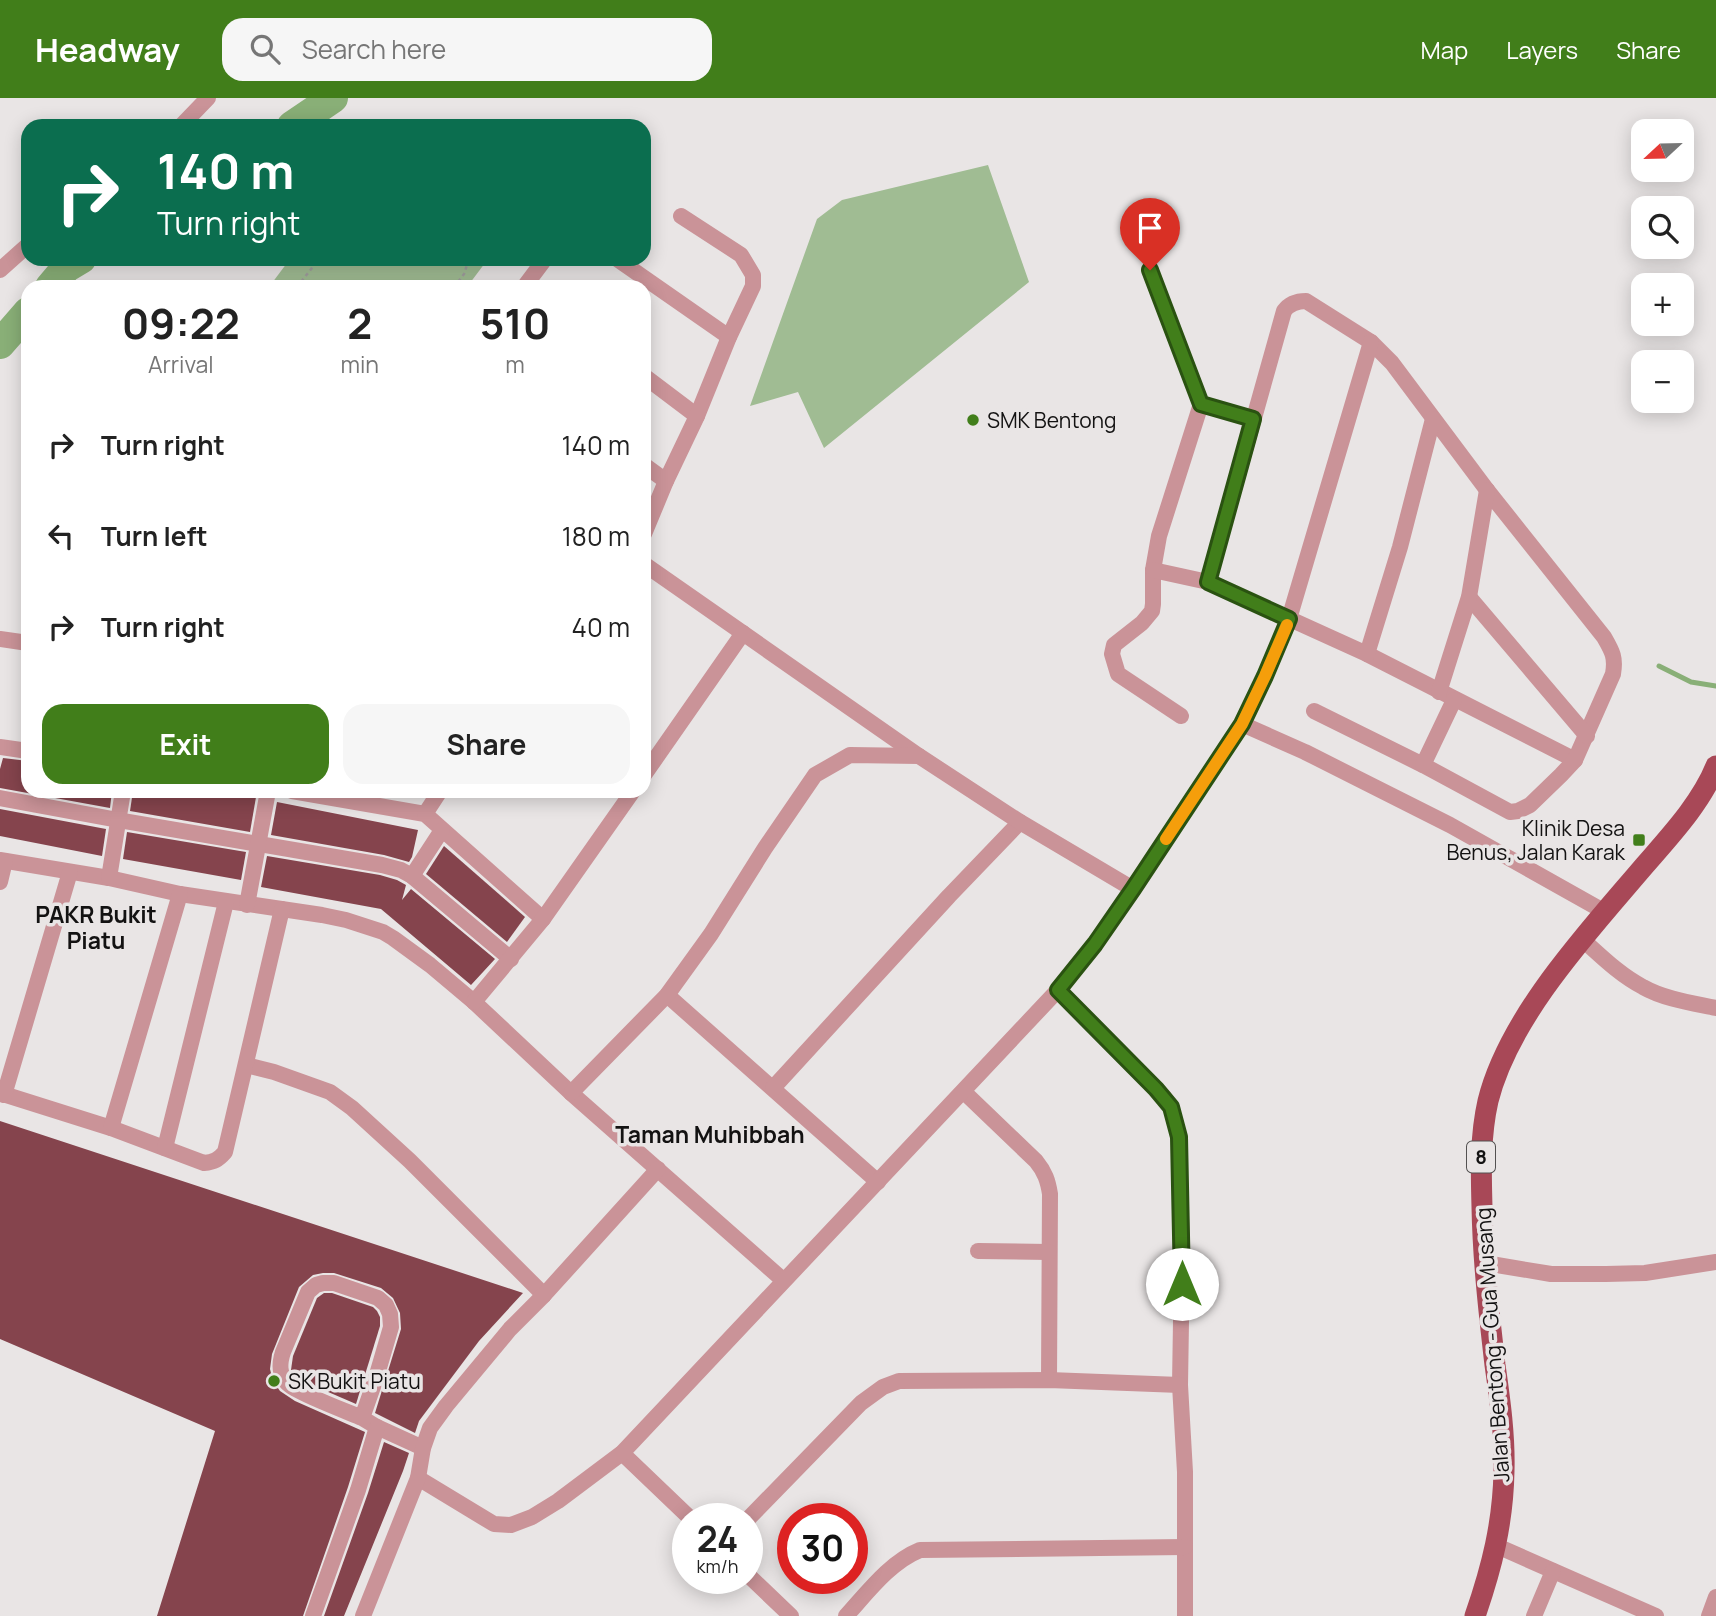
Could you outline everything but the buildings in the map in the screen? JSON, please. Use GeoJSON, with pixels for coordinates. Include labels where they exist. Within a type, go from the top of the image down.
{"type":"FeatureCollection","features":[{"type":"Feature","properties":{"kind":"main road","name":"Jalan Bentong - Gua Musang"},"geometry":{"type":"LineString","coordinates":[[1475,1616],[1497,1546],[1504,1470],[1503,1432],[1485,1263],[1481,1175],[1482,1136],[1488,1102],[1497,1072],[1530,1010],[1561,966],[1683,819],[1709,783],[1716,766]]}},
{"type":"Feature","properties":{"kind":"street"},"geometry":{"type":"LineString","coordinates":[[188,119],[208,98]]}},
{"type":"Feature","properties":{"kind":"street"},"geometry":{"type":"LineString","coordinates":[[651,518],[753,286],[753,275],[741,255],[681,216]]}},
{"type":"Feature","properties":{"kind":"street"},"geometry":{"type":"LineString","coordinates":[[0,270],[21,251]]}},
{"type":"Feature","properties":{"kind":"street"},"geometry":{"type":"LineString","coordinates":[[627,266],[647,280]]}},
{"type":"Feature","properties":{"kind":"street"},"geometry":{"type":"LineString","coordinates":[[1150,270],[1201,404],[1162,524],[1153,570],[1152,611],[1142,623],[1114,645],[1112,654],[1118,674],[1181,716]]}},
{"type":"Feature","properties":{"kind":"street"},"geometry":{"type":"LineString","coordinates":[[651,283],[729,337]]}},
{"type":"Feature","properties":{"kind":"street"},"geometry":{"type":"LineString","coordinates":[[1208,582],[1284,311],[1288,305],[1306,302],[1371,342],[1392,363],[1604,637],[1615,663],[1575,760],[1530,805],[1518,811],[1510,812],[1314,710]]}},
{"type":"Feature","properties":{"kind":"street"},"geometry":{"type":"LineString","coordinates":[[418,1478],[494,1524],[511,1525],[532,1517],[558,1501],[622,1453],[1058,990],[1095,944],[1242,724],[1289,619],[1371,342]]}},
{"type":"Feature","properties":{"kind":"street"},"geometry":{"type":"LineString","coordinates":[[651,381],[697,416]]}},
{"type":"Feature","properties":{"kind":"street"},"geometry":{"type":"LineString","coordinates":[[1201,404],[1253,419]]}},
{"type":"Feature","properties":{"kind":"street"},"geometry":{"type":"LineString","coordinates":[[1367,654],[1401,547],[1433,419]]}},
{"type":"Feature","properties":{"kind":"street"},"geometry":{"type":"LineString","coordinates":[[651,470],[667,481]]}},
{"type":"Feature","properties":{"kind":"street"},"geometry":{"type":"LineString","coordinates":[[1439,692],[1469,597],[1488,490]]}},
{"type":"Feature","properties":{"kind":"street"},"geometry":{"type":"LineString","coordinates":[[651,569],[919,756],[1020,822],[1133,889]]}},
{"type":"Feature","properties":{"kind":"street"},"geometry":{"type":"LineString","coordinates":[[1153,570],[1208,582],[1367,654],[1575,760]]}},
{"type":"Feature","properties":{"kind":"street"},"geometry":{"type":"LineString","coordinates":[[1469,597],[1587,736]]}},
{"type":"Feature","properties":{"kind":"street"},"geometry":{"type":"LineString","coordinates":[[651,765],[743,633]]}},
{"type":"Feature","properties":{"kind":"street"},"geometry":{"type":"LineString","coordinates":[[0,639],[21,642]]}},
{"type":"Feature","properties":{"kind":"street"},"geometry":{"type":"LineString","coordinates":[[1423,765],[1454,699]]}},
{"type":"Feature","properties":{"kind":"street"},"geometry":{"type":"LineString","coordinates":[[1242,724],[1305,752],[1450,825],[1605,912]]}},
{"type":"Feature","properties":{"kind":"street"},"geometry":{"type":"LineString","coordinates":[[0,747],[21,750]]}},
{"type":"Feature","properties":{"kind":"street"},"geometry":{"type":"LineString","coordinates":[[571,1093],[667,995],[815,775],[850,755],[919,756]]}},
{"type":"Feature","properties":{"kind":"street"},"geometry":{"type":"LineString","coordinates":[[0,798],[390,866],[412,876],[510,959]]}},
{"type":"Feature","properties":{"kind":"street"},"geometry":{"type":"LineString","coordinates":[[109,878],[122,798]]}},
{"type":"Feature","properties":{"kind":"street"},"geometry":{"type":"LineString","coordinates":[[247,905],[267,798]]}},
{"type":"Feature","properties":{"kind":"street"},"geometry":{"type":"LineString","coordinates":[[332,798],[425,814],[543,919]]}},
{"type":"Feature","properties":{"kind":"street"},"geometry":{"type":"LineString","coordinates":[[425,814],[435,798]]}},
{"type":"Feature","properties":{"kind":"street"},"geometry":{"type":"LineString","coordinates":[[474,1003],[543,919],[628,798]]}},
{"type":"Feature","properties":{"kind":"street"},"geometry":{"type":"LineString","coordinates":[[773,1088],[1020,822]]}},
{"type":"Feature","properties":{"kind":"street"},"geometry":{"type":"LineString","coordinates":[[412,876],[442,830]]}},
{"type":"Feature","properties":{"kind":"street"},"geometry":{"type":"LineString","coordinates":[[0,882],[2,861],[109,878],[226,902],[346,920],[383,932],[430,965],[474,1003],[571,1093],[783,1280]]}},
{"type":"Feature","properties":{"kind":"street"},"geometry":{"type":"LineString","coordinates":[[70,872],[2,1094],[111,1128],[204,1163],[214,1162],[225,1153],[282,909]]}},
{"type":"Feature","properties":{"kind":"street"},"geometry":{"type":"LineString","coordinates":[[111,1128],[180,894]]}},
{"type":"Feature","properties":{"kind":"street"},"geometry":{"type":"LineString","coordinates":[[165,1148],[226,902]]}},
{"type":"Feature","properties":{"kind":"street"},"geometry":{"type":"LineString","coordinates":[[1583,940],[1645,989],[1716,1009]]}},
{"type":"Feature","properties":{"kind":"street"},"geometry":{"type":"LineString","coordinates":[[1058,990],[1171,1107],[1179,1137],[1185,1616]]}},
{"type":"Feature","properties":{"kind":"street"},"geometry":{"type":"LineString","coordinates":[[667,995],[878,1182]]}},
{"type":"Feature","properties":{"kind":"street"},"geometry":{"type":"LineString","coordinates":[[246,1065],[330,1092],[352,1108],[402,1153],[544,1295]]}},
{"type":"Feature","properties":{"kind":"street"},"geometry":{"type":"LineString","coordinates":[[964,1092],[1022,1146],[1044,1170],[1048,1180],[1049,1380]]}},
{"type":"Feature","properties":{"kind":"street"},"geometry":{"type":"LineString","coordinates":[[363,1616],[418,1478],[423,1448],[430,1428],[510,1329],[658,1169]]}},
{"type":"Feature","properties":{"kind":"street"},"geometry":{"type":"LineString","coordinates":[[978,1251],[1049,1252]]}},
{"type":"Feature","properties":{"kind":"street"},"geometry":{"type":"LineString","coordinates":[[1485,1263],[1551,1274],[1606,1274],[1645,1273],[1716,1262]]}},
{"type":"Feature","properties":{"kind":"street"},"geometry":{"type":"LineString","coordinates":[[362,1418],[391,1326],[390,1314],[386,1305],[378,1298],[334,1283],[316,1285],[308,1292],[283,1352],[280,1362],[283,1378],[289,1386],[423,1448]]}},
{"type":"Feature","properties":{"kind":"street"},"geometry":{"type":"LineString","coordinates":[[763,1503],[860,1403],[883,1387],[899,1381],[1049,1380],[1181,1385]]}},
{"type":"Feature","properties":{"kind":"street"},"geometry":{"type":"LineString","coordinates":[[313,1616],[358,1490],[377,1427]]}},
{"type":"Feature","properties":{"kind":"street"},"geometry":{"type":"LineString","coordinates":[[622,1453],[674,1503]]}},
{"type":"Feature","properties":{"kind":"street"},"geometry":{"type":"LineString","coordinates":[[1497,1546],[1637,1612],[1656,1616]]}},
{"type":"Feature","properties":{"kind":"street"},"geometry":{"type":"LineString","coordinates":[[846,1616],[897,1563],[919,1550],[1185,1547]]}},
{"type":"Feature","properties":{"kind":"street"},"geometry":{"type":"LineString","coordinates":[[1534,1616],[1553,1571]]}},
{"type":"Feature","properties":{"kind":"street"},"geometry":{"type":"LineString","coordinates":[[763,1589],[791,1616]]}},
{"type":"Feature","properties":{"kind":"street"},"geometry":{"type":"LineString","coordinates":[[1709,1616],[1716,1597]]}},
{"type":"Feature","properties":{"kind":"path"},"geometry":{"type":"LineString","coordinates":[[302,280],[314,266]]}},
{"type":"Feature","properties":{"kind":"green space"},"geometry":{"type":"Polygon","coordinates":[[[988,165],[1029,282],[824,448],[798,392],[750,406],[817,219],[842,200],[988,165]]]}},
{"type":"Feature","properties":{"kind":"green space"},"geometry":{"type":"Polygon","coordinates":[[[285,266],[483,266],[472,280],[274,280],[285,266]]]}},
{"type":"Feature","properties":{"kind":"waterway"},"geometry":{"type":"LineString","coordinates":[[302,119],[333,98]]}},
{"type":"Feature","properties":{"kind":"waterway"},"geometry":{"type":"LineString","coordinates":[[56,280],[69,266]]}},
{"type":"Feature","properties":{"kind":"waterway"},"geometry":{"type":"LineString","coordinates":[[0,344],[21,320]]}},
{"type":"Feature","properties":{"kind":"waterway"},"geometry":{"type":"LineString","coordinates":[[1659,666],[1691,682],[1716,686]]}},
{"type":"Feature","properties":{"kind":"slow traffic"},"geometry":{"type":"LineString","coordinates":[[1166,839],[1242,724],[1287,625]]}},
{"type":"Feature","properties":{"kind":"place","name":"SMK Bentong"},"geometry":{"type":"Point","coordinates":[973,420]}},
{"type":"Feature","properties":{"kind":"place","name":"Klinik Desa Benus, Jalan Karak"},"geometry":{"type":"Point","coordinates":[1639,840]}},
{"type":"Feature","properties":{"kind":"place","name":"SK Bukit Piatu"},"geometry":{"type":"Point","coordinates":[274,1381]}},
{"type":"Feature","properties":{"kind":"district","name":"PAKR Bukit Piatu"},"geometry":{"type":"Point","coordinates":[96,927]}},
{"type":"Feature","properties":{"kind":"district","name":"Taman Muhibbah"},"geometry":{"type":"Point","coordinates":[710,1134]}},
{"type":"Feature","properties":{"kind":"route"},"geometry":{"type":"LineString","coordinates":[[1150,270],[1201,404],[1253,419],[1208,582],[1289,619],[1242,724],[1095,944],[1058,990],[1171,1107],[1179,1137],[1182,1284]]}}]}
